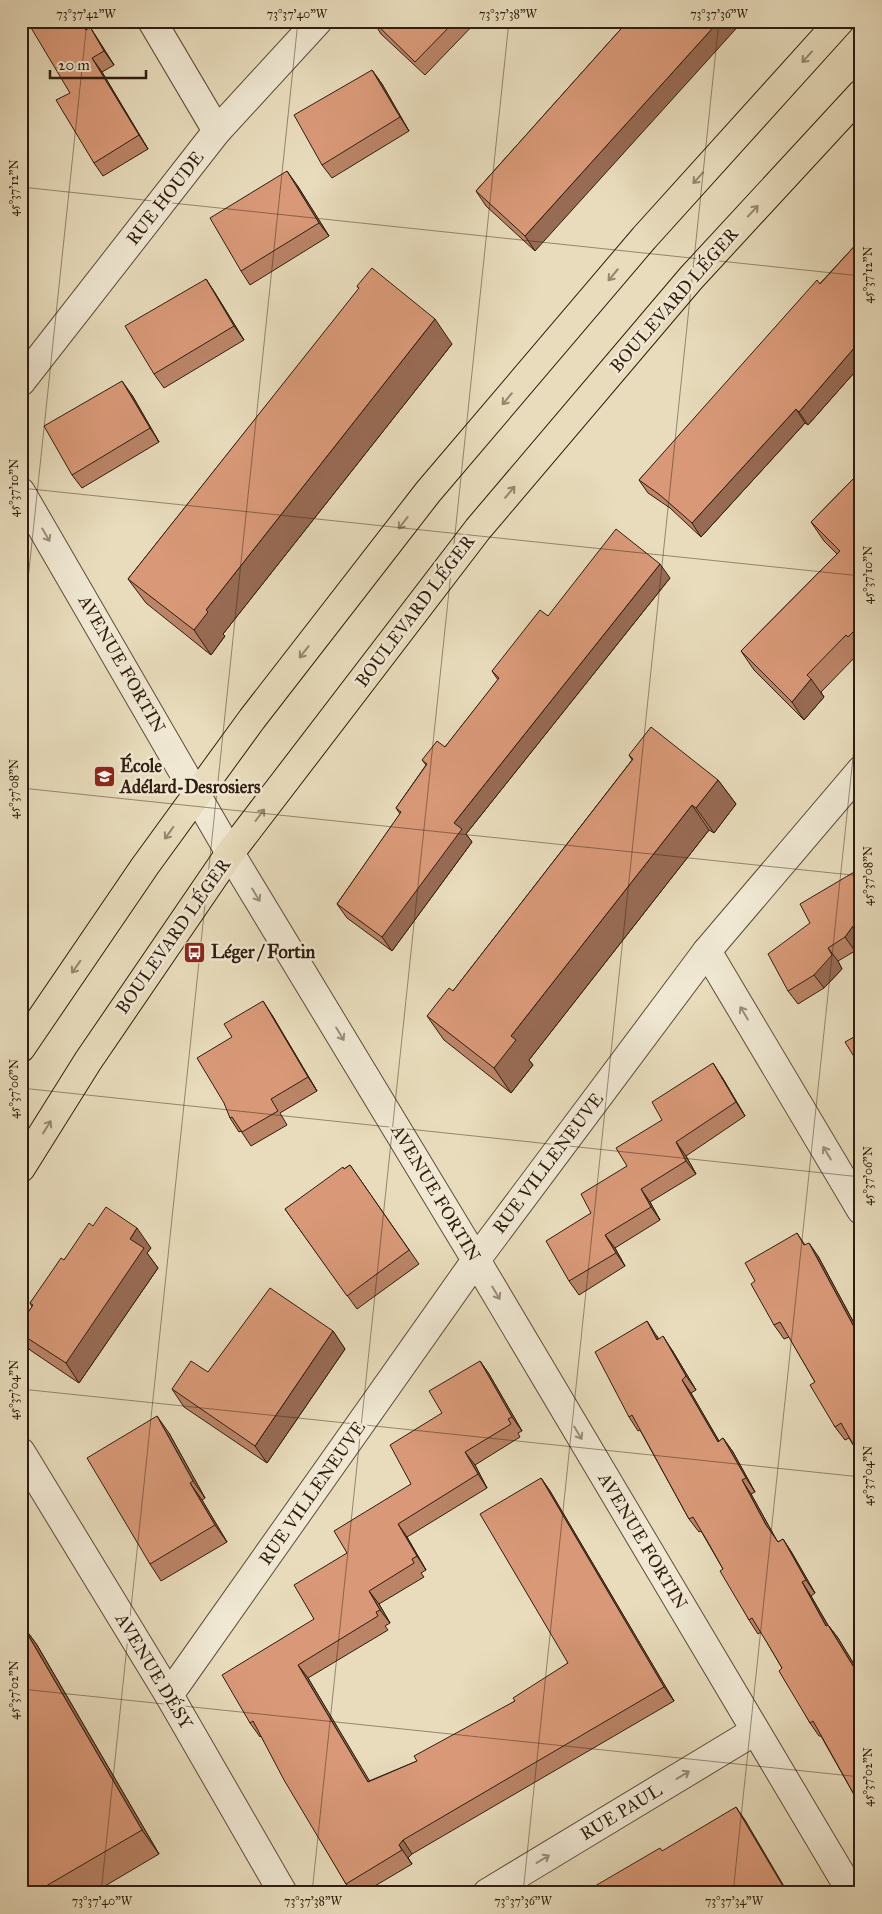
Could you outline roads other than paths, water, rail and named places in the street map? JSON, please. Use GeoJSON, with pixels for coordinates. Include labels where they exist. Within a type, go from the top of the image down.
{"type":"FeatureCollection","features":[{"type":"Feature","properties":{"kind":"main road"},"geometry":{"type":"LineString","coordinates":[[21,1048],[145,866],[252,719],[428,492],[644,238],[840,21]]}},
{"type":"Feature","properties":{"kind":"main road","name":"BOULEVARD LÉGER"},"geometry":{"type":"LineString","coordinates":[[21,1168],[88,1061],[230,853],[478,529],[691,278],[861,94]]}},
{"type":"Feature","properties":{"kind":"street"},"geometry":{"type":"LineString","coordinates":[[152,21],[217,131]]}},
{"type":"Feature","properties":{"kind":"street","name":"RUE HOUDE"},"geometry":{"type":"LineString","coordinates":[[21,382],[217,131],[318,21]]}},
{"type":"Feature","properties":{"kind":"street","name":"AVENUE FORTIN"},"geometry":{"type":"LineString","coordinates":[[21,492],[198,794],[230,853],[476,1260],[852,1893]]}},
{"type":"Feature","properties":{"kind":"street","name":"RUE VILLENEUVE"},"geometry":{"type":"LineString","coordinates":[[169,1695],[476,1260],[707,951],[861,770]]}},
{"type":"Feature","properties":{"kind":"street"},"geometry":{"type":"LineString","coordinates":[[707,951],[861,1210]]}},
{"type":"Feature","properties":{"kind":"street","name":"AVENUE DÉSY"},"geometry":{"type":"LineString","coordinates":[[21,1452],[169,1695],[282,1893]]}},
{"type":"Feature","properties":{"kind":"street","name":"RUE PAUL"},"geometry":{"type":"LineString","coordinates":[[486,1893],[755,1731]]}},
{"type":"Feature","properties":{"kind":"place","name":"École Adélard-Desrosiers"},"geometry":{"type":"Point","coordinates":[104,776]}},
{"type":"Feature","properties":{"kind":"place","name":"Léger / Fortin"},"geometry":{"type":"Point","coordinates":[195,952]}}]}
